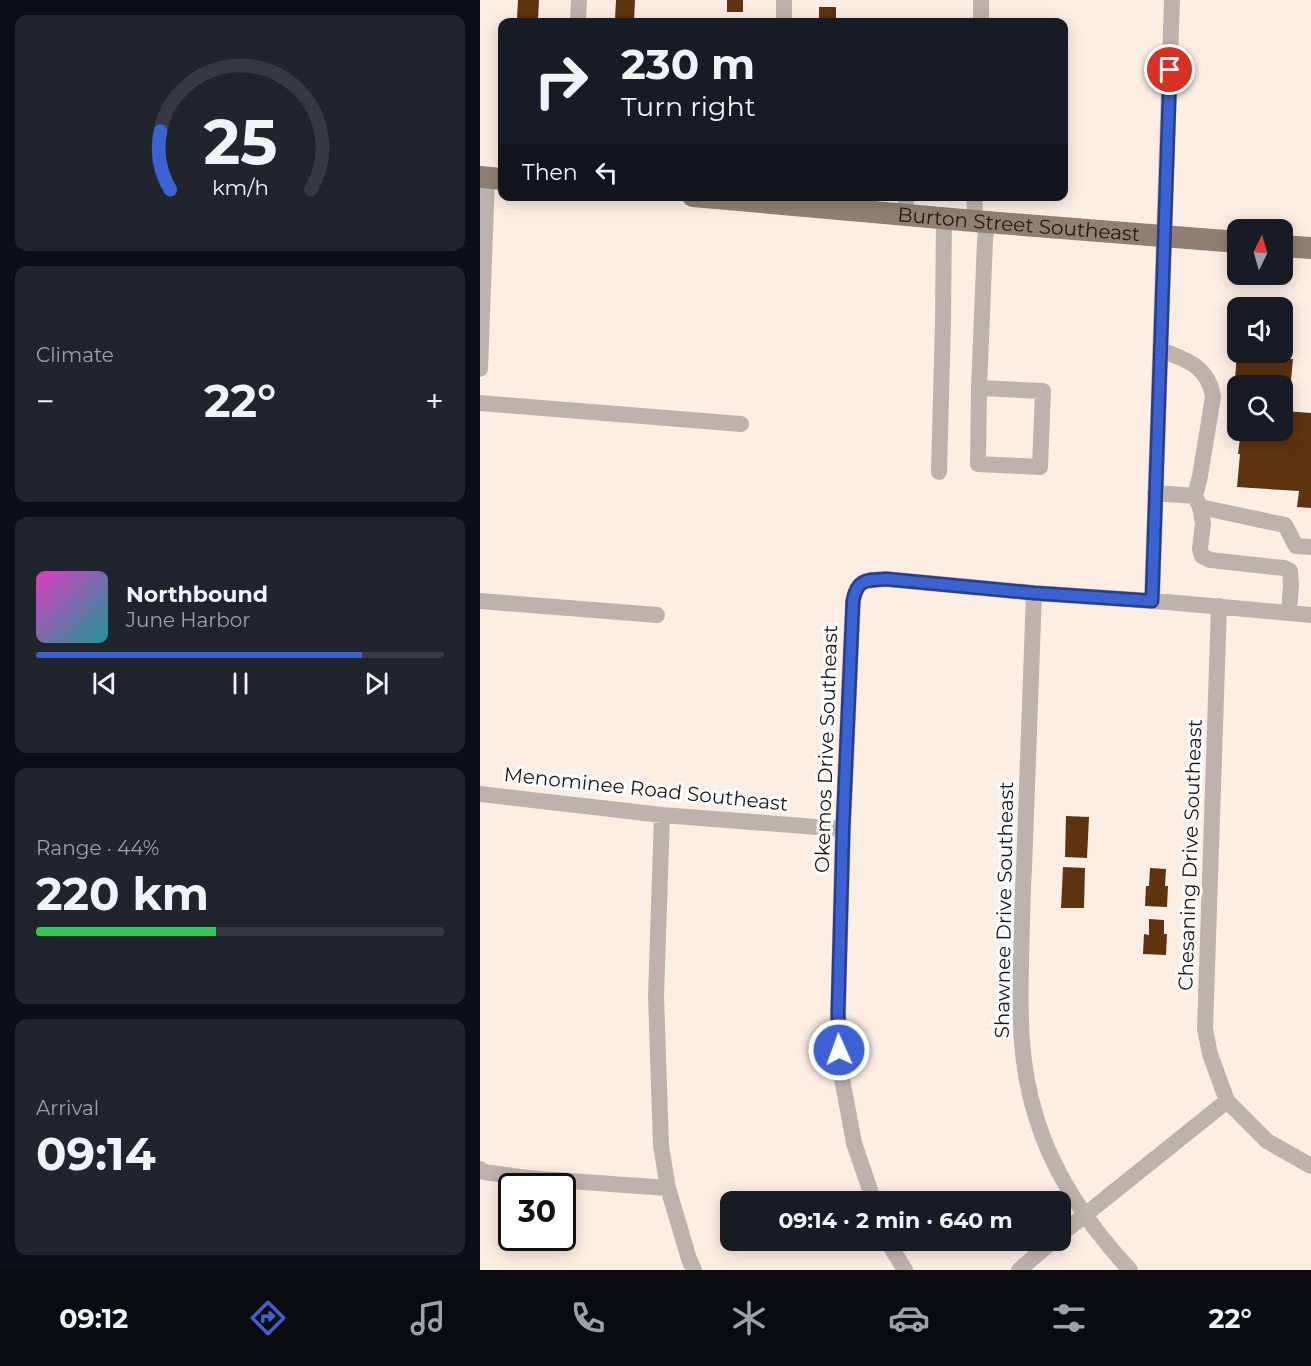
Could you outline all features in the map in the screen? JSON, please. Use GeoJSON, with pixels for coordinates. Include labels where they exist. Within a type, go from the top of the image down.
{"type":"FeatureCollection","features":[{"type":"Feature","properties":{"kind":"main road","name":"Burton Street Southeast"},"geometry":{"type":"LineString","coordinates":[[803,201],[906,206],[944,219],[1227,241]]}},
{"type":"Feature","properties":{"kind":"main road"},"geometry":{"type":"LineString","coordinates":[[1293,247],[1311,248]]}},
{"type":"Feature","properties":{"kind":"street"},"geometry":{"type":"LineString","coordinates":[[578,18],[579,0]]}},
{"type":"Feature","properties":{"kind":"street"},"geometry":{"type":"LineString","coordinates":[[784,0],[784,18]]}},
{"type":"Feature","properties":{"kind":"street"},"geometry":{"type":"LineString","coordinates":[[981,0],[981,18]]}},
{"type":"Feature","properties":{"kind":"street"},"geometry":{"type":"LineString","coordinates":[[1152,601],[1172,0]]}},
{"type":"Feature","properties":{"kind":"street"},"geometry":{"type":"LineString","coordinates":[[480,369],[490,178]]}},
{"type":"Feature","properties":{"kind":"street"},"geometry":{"type":"LineString","coordinates":[[976,201],[985,241],[979,388],[978,464],[1040,467],[1043,391],[979,388]]}},
{"type":"Feature","properties":{"kind":"street"},"geometry":{"type":"LineString","coordinates":[[939,472],[944,321],[944,219]]}},
{"type":"Feature","properties":{"kind":"street"},"geometry":{"type":"LineString","coordinates":[[1160,350],[1185,359],[1200,369],[1212,389],[1213,397],[1200,476],[1200,549],[1202,556],[1210,560],[1284,568],[1290,571],[1289,613]]}},
{"type":"Feature","properties":{"kind":"street"},"geometry":{"type":"LineString","coordinates":[[480,403],[741,424]]}},
{"type":"Feature","properties":{"kind":"street"},"geometry":{"type":"LineString","coordinates":[[1155,493],[1199,508],[1285,525],[1296,546],[1311,547]]}},
{"type":"Feature","properties":{"kind":"street","name":"Okemos Drive Southeast"},"geometry":{"type":"LineString","coordinates":[[870,1191],[854,1143],[840,1068],[838,1013],[843,829],[855,590],[860,584],[869,580],[886,579],[1034,593]]}},
{"type":"Feature","properties":{"kind":"street"},"geometry":{"type":"LineString","coordinates":[[1034,593],[1311,615]]}},
{"type":"Feature","properties":{"kind":"street","name":"Shawnee Drive Southeast"},"geometry":{"type":"LineString","coordinates":[[1034,593],[1022,904],[1020,1024],[1022,1053],[1036,1118],[1049,1155],[1085,1215],[1111,1250],[1130,1270]]}},
{"type":"Feature","properties":{"kind":"street"},"geometry":{"type":"LineString","coordinates":[[480,601],[657,615]]}},
{"type":"Feature","properties":{"kind":"street","name":"Chesaning Drive Southeast"},"geometry":{"type":"LineString","coordinates":[[1219,606],[1205,1029],[1210,1054],[1227,1101]]}},
{"type":"Feature","properties":{"kind":"street","name":"Menominee Road Southeast"},"geometry":{"type":"LineString","coordinates":[[480,794],[662,815],[843,829]]}},
{"type":"Feature","properties":{"kind":"street"},"geometry":{"type":"LineString","coordinates":[[662,815],[656,996],[661,1146],[668,1188],[694,1270]]}},
{"type":"Feature","properties":{"kind":"street"},"geometry":{"type":"LineString","coordinates":[[1071,1226],[1227,1101],[1267,1141],[1311,1166]]}},
{"type":"Feature","properties":{"kind":"street"},"geometry":{"type":"LineString","coordinates":[[480,1169],[484,1172],[527,1178],[668,1188]]}},
{"type":"Feature","properties":{"kind":"street"},"geometry":{"type":"LineString","coordinates":[[893,1251],[905,1270]]}},
{"type":"Feature","properties":{"kind":"street"},"geometry":{"type":"LineString","coordinates":[[1019,1270],[1041,1251]]}},
{"type":"Feature","properties":{"kind":"building"},"geometry":{"type":"Polygon","coordinates":[[[518,0],[539,0],[538,18],[517,18],[518,0]]]}},
{"type":"Feature","properties":{"kind":"building"},"geometry":{"type":"Polygon","coordinates":[[[616,0],[635,0],[634,18],[615,18],[616,0]]]}},
{"type":"Feature","properties":{"kind":"building"},"geometry":{"type":"Polygon","coordinates":[[[727,0],[743,0],[743,12],[727,12],[727,0]]]}},
{"type":"Feature","properties":{"kind":"building"},"geometry":{"type":"Polygon","coordinates":[[[819,7],[836,7],[836,18],[819,18],[819,7]]]}},
{"type":"Feature","properties":{"kind":"building"},"geometry":{"type":"Polygon","coordinates":[[[1236,363],[1293,363],[1291,375],[1235,375],[1236,363]]]}},
{"type":"Feature","properties":{"kind":"building"},"geometry":{"type":"Polygon","coordinates":[[[1293,412],[1311,413],[1311,508],[1297,507],[1299,491],[1237,487],[1240,454],[1238,454],[1240,441],[1293,441],[1293,412]]]}},
{"type":"Feature","properties":{"kind":"building"},"geometry":{"type":"Polygon","coordinates":[[[1066,816],[1089,817],[1087,858],[1065,857],[1066,816]]]}},
{"type":"Feature","properties":{"kind":"building"},"geometry":{"type":"Polygon","coordinates":[[[1063,867],[1085,868],[1084,908],[1061,908],[1063,867]]]}},
{"type":"Feature","properties":{"kind":"building"},"geometry":{"type":"Polygon","coordinates":[[[1150,868],[1166,869],[1167,907],[1145,906],[1150,868]]]}},
{"type":"Feature","properties":{"kind":"building"},"geometry":{"type":"Polygon","coordinates":[[[1149,919],[1164,920],[1164,934],[1167,934],[1166,955],[1143,954],[1144,934],[1149,935],[1149,919]]]}},
{"type":"Feature","properties":{"kind":"route"},"geometry":{"type":"LineString","coordinates":[[839,1050],[843,829],[855,590],[860,584],[869,580],[886,579],[1152,601],[1170,70]]}}]}
